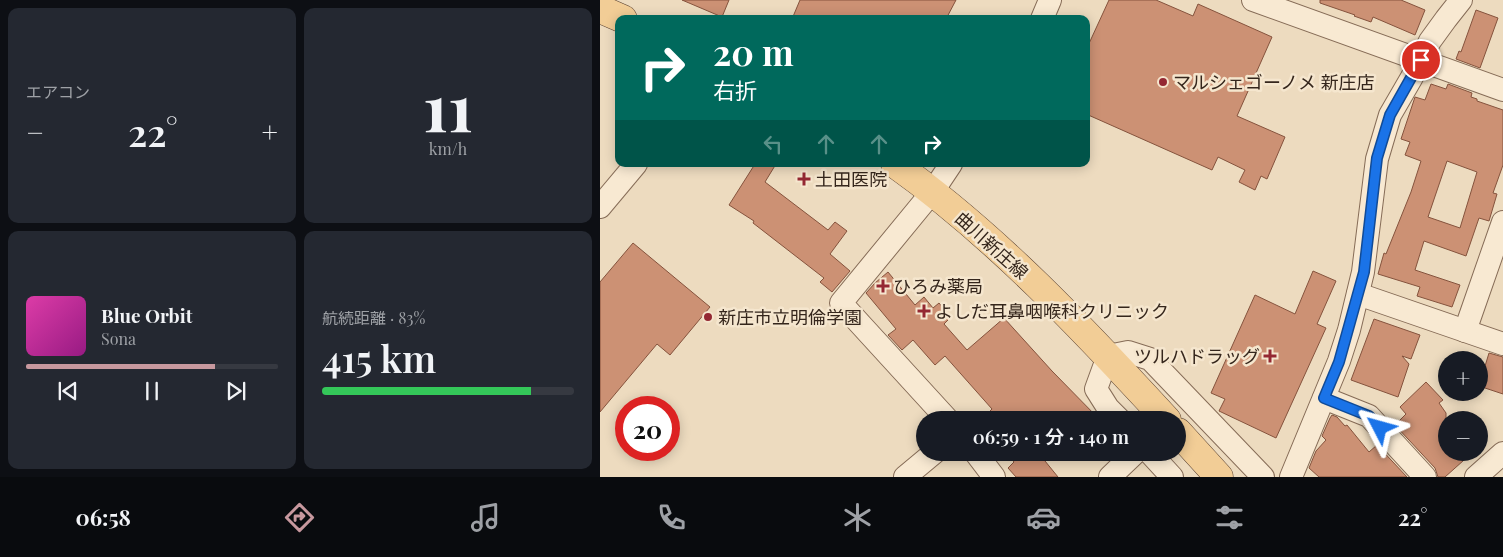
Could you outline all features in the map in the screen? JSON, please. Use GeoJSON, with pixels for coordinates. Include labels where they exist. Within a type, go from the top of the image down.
{"type":"FeatureCollection","features":[{"type":"Feature","properties":{"kind":"main road"},"geometry":{"type":"LineString","coordinates":[[600,9],[615,16]]}},
{"type":"Feature","properties":{"kind":"main road","name":"曲川新庄線"},"geometry":{"type":"LineString","coordinates":[[899,167],[933,191],[987,238],[1108,356],[1159,411]]}},
{"type":"Feature","properties":{"kind":"main road"},"geometry":{"type":"LineString","coordinates":[[1186,441],[1219,477]]}},
{"type":"Feature","properties":{"kind":"street"},"geometry":{"type":"LineString","coordinates":[[1044,15],[1050,0]]}},
{"type":"Feature","properties":{"kind":"street"},"geometry":{"type":"LineString","coordinates":[[1253,0],[1503,90]]}},
{"type":"Feature","properties":{"kind":"street"},"geometry":{"type":"LineString","coordinates":[[1291,477],[1339,362],[1358,294],[1364,272],[1377,158],[1390,115],[1430,41],[1461,0]]}},
{"type":"Feature","properties":{"kind":"street"},"geometry":{"type":"LineString","coordinates":[[600,207],[633,167]]}},
{"type":"Feature","properties":{"kind":"street"},"geometry":{"type":"LineString","coordinates":[[940,411],[842,303],[933,191],[949,167]]}},
{"type":"Feature","properties":{"kind":"street"},"geometry":{"type":"LineString","coordinates":[[1465,330],[1503,222]]}},
{"type":"Feature","properties":{"kind":"street"},"geometry":{"type":"LineString","coordinates":[[1358,294],[1503,344]]}},
{"type":"Feature","properties":{"kind":"street"},"geometry":{"type":"LineString","coordinates":[[1111,411],[1096,389],[1108,356],[1128,352],[1150,359],[1263,477]]}},
{"type":"Feature","properties":{"kind":"street"},"geometry":{"type":"LineString","coordinates":[[1324,398],[1369,416],[1425,477]]}},
{"type":"Feature","properties":{"kind":"street"},"geometry":{"type":"LineString","coordinates":[[1476,477],[1503,453]]}},
{"type":"Feature","properties":{"kind":"street"},"geometry":{"type":"LineString","coordinates":[[905,477],[924,461]]}},
{"type":"Feature","properties":{"kind":"street"},"geometry":{"type":"LineString","coordinates":[[982,461],[994,477]]}},
{"type":"Feature","properties":{"kind":"street"},"geometry":{"type":"LineString","coordinates":[[1110,477],[1127,461]]}},
{"type":"Feature","properties":{"kind":"street"},"geometry":{"type":"LineString","coordinates":[[1157,461],[1172,477]]}},
{"type":"Feature","properties":{"kind":"building"},"geometry":{"type":"Polygon","coordinates":[[[682,0],[729,0],[723,15],[717,15],[682,0]]]}},
{"type":"Feature","properties":{"kind":"building"},"geometry":{"type":"Polygon","coordinates":[[[800,0],[956,0],[948,15],[794,15],[800,0]]]}},
{"type":"Feature","properties":{"kind":"building"},"geometry":{"type":"Polygon","coordinates":[[[1109,0],[1156,0],[1193,16],[1198,4],[1272,37],[1237,116],[1285,137],[1267,179],[1261,176],[1255,190],[1239,182],[1245,170],[1218,157],[1212,170],[1090,116],[1090,41],[1109,0]]]}},
{"type":"Feature","properties":{"kind":"building"},"geometry":{"type":"Polygon","coordinates":[[[1320,0],[1401,0],[1425,10],[1415,35],[1373,17],[1371,22],[1354,16],[1320,3],[1320,0]]]}},
{"type":"Feature","properties":{"kind":"building"},"geometry":{"type":"Polygon","coordinates":[[[1476,10],[1498,18],[1480,68],[1456,59],[1459,51],[1461,52],[1476,10]]]}},
{"type":"Feature","properties":{"kind":"building"},"geometry":{"type":"Polygon","coordinates":[[[1431,84],[1446,89],[1448,84],[1472,93],[1471,97],[1477,99],[1477,101],[1503,110],[1503,165],[1493,193],[1497,194],[1489,221],[1479,218],[1466,256],[1424,241],[1415,270],[1460,285],[1452,307],[1417,296],[1420,287],[1378,274],[1384,253],[1386,254],[1411,192],[1421,161],[1405,155],[1410,142],[1401,139],[1415,97],[1425,100],[1431,84]],[[1447,161],[1428,217],[1460,228],[1477,172],[1447,161]]]}},
{"type":"Feature","properties":{"kind":"building"},"geometry":{"type":"Polygon","coordinates":[[[753,167],[774,167],[765,182],[828,230],[835,222],[847,231],[830,254],[850,271],[832,292],[820,282],[824,278],[753,223],[754,221],[729,205],[753,167]]]}},
{"type":"Feature","properties":{"kind":"building"},"geometry":{"type":"Polygon","coordinates":[[[633,243],[710,307],[670,355],[657,344],[600,412],[600,282],[633,243]]]}},
{"type":"Feature","properties":{"kind":"building"},"geometry":{"type":"Polygon","coordinates":[[[1313,271],[1336,281],[1317,324],[1326,328],[1276,438],[1219,411],[1225,399],[1211,393],[1255,295],[1295,314],[1313,271]]]}},
{"type":"Feature","properties":{"kind":"building"},"geometry":{"type":"Polygon","coordinates":[[[888,272],[915,305],[924,297],[933,308],[939,303],[951,317],[944,324],[967,350],[1004,318],[1091,411],[990,411],[992,409],[945,356],[935,365],[913,340],[902,350],[888,335],[896,329],[866,293],[888,272]]]}},
{"type":"Feature","properties":{"kind":"building"},"geometry":{"type":"Polygon","coordinates":[[[1374,319],[1420,335],[1411,359],[1402,356],[1409,364],[1398,397],[1351,380],[1374,319]]]}},
{"type":"Feature","properties":{"kind":"building"},"geometry":{"type":"Polygon","coordinates":[[[1489,353],[1503,357],[1503,394],[1488,389],[1489,353]]]}},
{"type":"Feature","properties":{"kind":"building"},"geometry":{"type":"Polygon","coordinates":[[[1426,382],[1438,395],[1438,401],[1442,401],[1439,403],[1445,411],[1438,411],[1438,461],[1463,461],[1445,477],[1438,477],[1435,468],[1395,425],[1406,414],[1400,407],[1426,382]]]}},
{"type":"Feature","properties":{"kind":"building"},"geometry":{"type":"Polygon","coordinates":[[[1332,415],[1337,417],[1345,426],[1347,425],[1369,452],[1377,445],[1407,477],[1319,477],[1309,468],[1316,451],[1326,440],[1322,436],[1332,415]]]}},
{"type":"Feature","properties":{"kind":"building"},"geometry":{"type":"Polygon","coordinates":[[[1045,461],[1058,477],[1016,477],[1008,468],[1014,462],[1045,461]]]}},
{"type":"Feature","properties":{"kind":"place","name":"マルシェゴーノメ 新庄店"},"geometry":{"type":"Point","coordinates":[1163,82]}},
{"type":"Feature","properties":{"kind":"place","name":"土田医院"},"geometry":{"type":"Point","coordinates":[804,179]}},
{"type":"Feature","properties":{"kind":"place","name":"ひろみ薬局"},"geometry":{"type":"Point","coordinates":[883,286]}},
{"type":"Feature","properties":{"kind":"place","name":"よしだ耳鼻咽喉科クリニック"},"geometry":{"type":"Point","coordinates":[924,311]}},
{"type":"Feature","properties":{"kind":"place","name":"新庄市立明倫学園"},"geometry":{"type":"Point","coordinates":[708,317]}},
{"type":"Feature","properties":{"kind":"place","name":"ツルハドラッグ"},"geometry":{"type":"Point","coordinates":[1270,356]}},
{"type":"Feature","properties":{"kind":"route"},"geometry":{"type":"LineString","coordinates":[[1380,428],[1369,416],[1324,398],[1339,362],[1364,272],[1377,158],[1390,115],[1421,60]]}}]}
